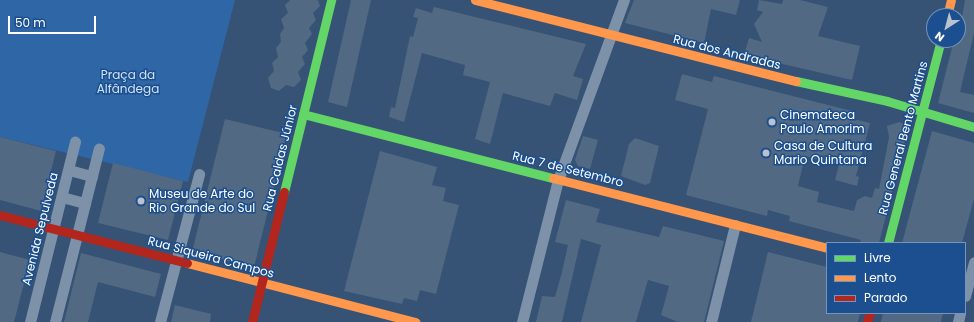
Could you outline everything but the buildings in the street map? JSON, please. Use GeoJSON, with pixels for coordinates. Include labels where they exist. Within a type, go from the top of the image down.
{"type":"FeatureCollection","features":[{"type":"Feature","properties":{"kind":"street","name":"Rua Caldas Júnior"},"geometry":{"type":"LineString","coordinates":[[252,322],[331,0]]}},
{"type":"Feature","properties":{"kind":"street","name":"Rua dos Andradas"},"geometry":{"type":"LineString","coordinates":[[475,0],[772,76],[887,101],[921,114],[974,127]]}},
{"type":"Feature","properties":{"kind":"street"},"geometry":{"type":"LineString","coordinates":[[522,322],[558,180],[624,0]]}},
{"type":"Feature","properties":{"kind":"street","name":"Rua General Bento Martins"},"geometry":{"type":"LineString","coordinates":[[888,242],[939,48]]}},
{"type":"Feature","properties":{"kind":"street","name":"Rua 7 de Setembro"},"geometry":{"type":"LineString","coordinates":[[303,114],[826,248]]}},
{"type":"Feature","properties":{"kind":"street","name":"Avenida Sepulveda"},"geometry":{"type":"LineString","coordinates":[[30,322],[75,142]]}},
{"type":"Feature","properties":{"kind":"street"},"geometry":{"type":"LineString","coordinates":[[55,322],[99,148]]}},
{"type":"Feature","properties":{"kind":"street"},"geometry":{"type":"LineString","coordinates":[[69,170],[92,176]]}},
{"type":"Feature","properties":{"kind":"street"},"geometry":{"type":"LineString","coordinates":[[160,322],[199,174]]}},
{"type":"Feature","properties":{"kind":"street"},"geometry":{"type":"LineString","coordinates":[[62,197],[85,203]]}},
{"type":"Feature","properties":{"kind":"street","name":"Rua Siqueira Campos"},"geometry":{"type":"LineString","coordinates":[[0,215],[415,322]]}},
{"type":"Feature","properties":{"kind":"street"},"geometry":{"type":"LineString","coordinates":[[711,322],[735,225]]}},
{"type":"Feature","properties":{"kind":"street"},"geometry":{"type":"LineString","coordinates":[[968,289],[974,262]]}},
{"type":"Feature","properties":{"kind":"green space","name":"Praça da Alfândega"},"geometry":{"type":"Polygon","coordinates":[[[0,0],[235,0],[188,182],[0,137],[0,0]]]}},
{"type":"Feature","properties":{"kind":"traffic: fast"},"geometry":{"type":"LineString","coordinates":[[284,192],[331,0]]}},
{"type":"Feature","properties":{"kind":"traffic: fast"},"geometry":{"type":"LineString","coordinates":[[888,242],[939,48]]}},
{"type":"Feature","properties":{"kind":"traffic: fast"},"geometry":{"type":"LineString","coordinates":[[796,81],[887,101],[974,127]]}},
{"type":"Feature","properties":{"kind":"traffic: fast"},"geometry":{"type":"LineString","coordinates":[[303,114],[553,178]]}},
{"type":"Feature","properties":{"kind":"traffic: slow"},"geometry":{"type":"LineString","coordinates":[[475,0],[796,81]]}},
{"type":"Feature","properties":{"kind":"traffic: slow"},"geometry":{"type":"LineString","coordinates":[[949,8],[951,0]]}},
{"type":"Feature","properties":{"kind":"traffic: slow"},"geometry":{"type":"LineString","coordinates":[[553,178],[826,248]]}},
{"type":"Feature","properties":{"kind":"traffic: slow"},"geometry":{"type":"LineString","coordinates":[[187,263],[415,322]]}},
{"type":"Feature","properties":{"kind":"traffic: jam"},"geometry":{"type":"LineString","coordinates":[[252,322],[284,192]]}},
{"type":"Feature","properties":{"kind":"traffic: jam"},"geometry":{"type":"LineString","coordinates":[[0,215],[187,263]]}},
{"type":"Feature","properties":{"kind":"traffic: jam"},"geometry":{"type":"LineString","coordinates":[[867,322],[870,314]]}},
{"type":"Feature","properties":{"kind":"place","name":"Cinemateca Paulo Amorim"},"geometry":{"type":"Point","coordinates":[772,122]}},
{"type":"Feature","properties":{"kind":"place","name":"Casa de Cultura Mario Quintana"},"geometry":{"type":"Point","coordinates":[766,153]}},
{"type":"Feature","properties":{"kind":"place","name":"Museu de Arte do Rio Grande do Sul"},"geometry":{"type":"Point","coordinates":[141,201]}}]}
